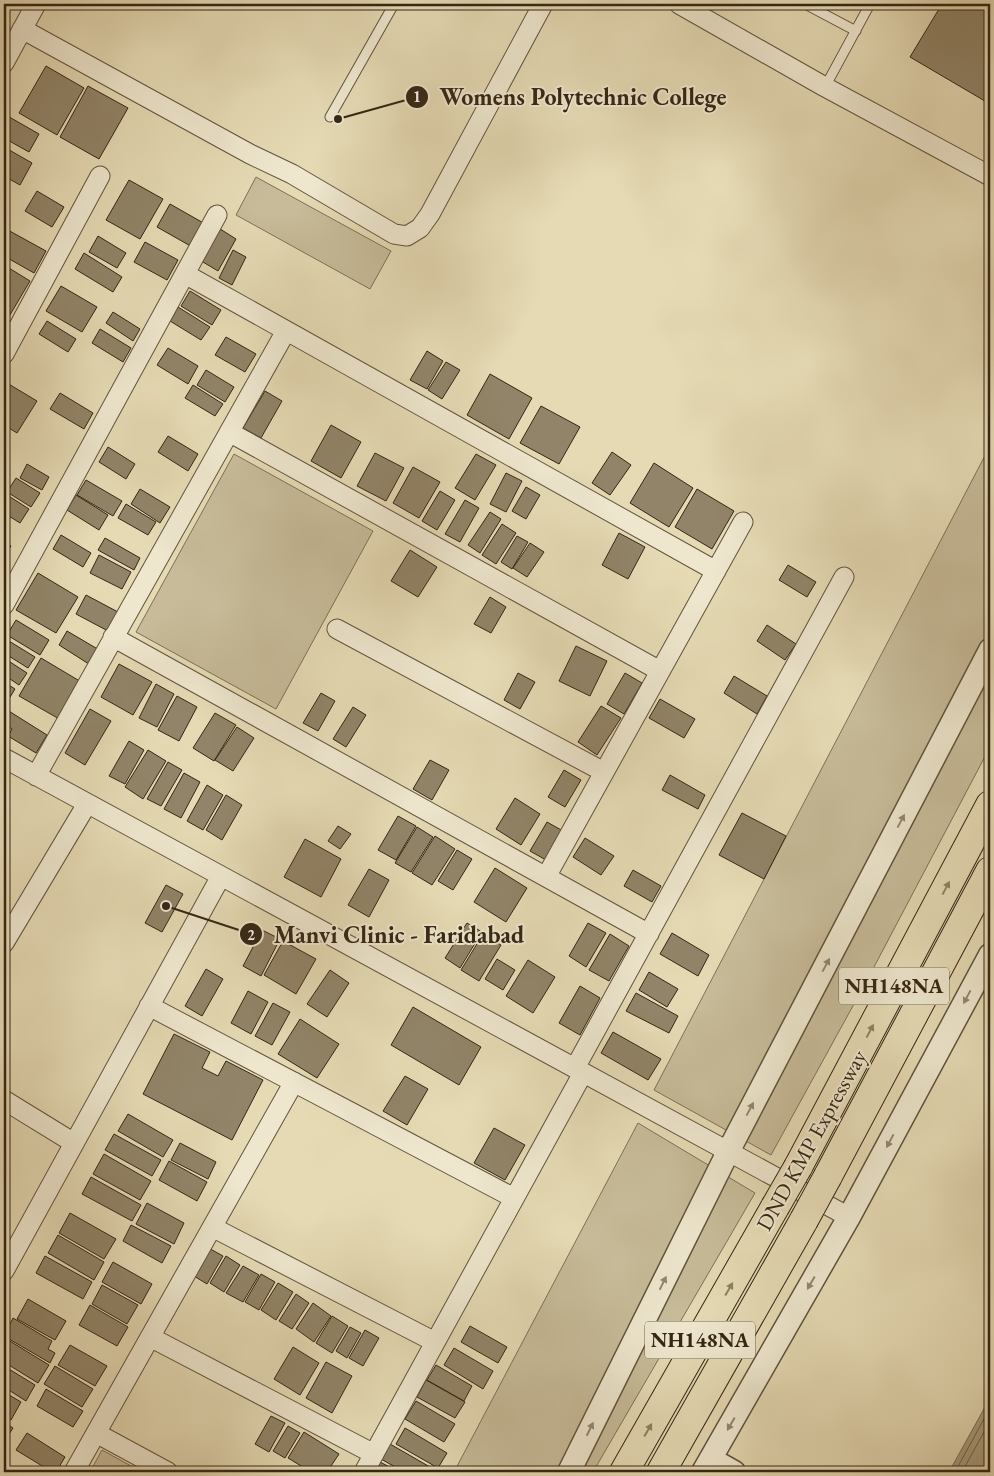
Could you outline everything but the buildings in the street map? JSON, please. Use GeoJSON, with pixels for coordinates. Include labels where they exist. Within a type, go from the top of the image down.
{"type":"FeatureCollection","features":[{"type":"Feature","properties":{"kind":"highway","name":"DND KMP Expressway"},"geometry":{"type":"LineString","coordinates":[[624,1472],[798,1167],[990,805]]}},
{"type":"Feature","properties":{"kind":"highway","name":"DND KMP Expressway"},"geometry":{"type":"LineString","coordinates":[[661,1472],[804,1220],[990,871]]}},
{"type":"Feature","properties":{"kind":"street"},"geometry":{"type":"LineString","coordinates":[[4,63],[36,4]]}},
{"type":"Feature","properties":{"kind":"street"},"geometry":{"type":"LineString","coordinates":[[22,29],[250,154],[292,174],[394,234],[407,236],[420,228],[430,214],[543,4]]}},
{"type":"Feature","properties":{"kind":"street"},"geometry":{"type":"LineString","coordinates":[[678,4],[825,87],[990,176]]}},
{"type":"Feature","properties":{"kind":"street"},"geometry":{"type":"LineString","coordinates":[[4,354],[100,176]]}},
{"type":"Feature","properties":{"kind":"street"},"geometry":{"type":"LineString","coordinates":[[4,605],[217,215]]}},
{"type":"Feature","properties":{"kind":"street"},"geometry":{"type":"LineString","coordinates":[[184,274],[716,571]]}},
{"type":"Feature","properties":{"kind":"street"},"geometry":{"type":"LineString","coordinates":[[36,776],[286,331]]}},
{"type":"Feature","properties":{"kind":"street"},"geometry":{"type":"LineString","coordinates":[[229,432],[660,670]]}},
{"type":"Feature","properties":{"kind":"street"},"geometry":{"type":"LineString","coordinates":[[546,877],[743,522]]}},
{"type":"Feature","properties":{"kind":"street"},"geometry":{"type":"LineString","coordinates":[[364,1472],[514,1198],[649,934],[844,577]]}},
{"type":"Feature","properties":{"kind":"street"},"geometry":{"type":"LineString","coordinates":[[337,629],[604,772]]}},
{"type":"Feature","properties":{"kind":"street"},"geometry":{"type":"LineString","coordinates":[[114,638],[649,934]]}},
{"type":"Feature","properties":{"kind":"street"},"geometry":{"type":"LineString","coordinates":[[569,1472],[728,1152],[990,650]]}},
{"type":"Feature","properties":{"kind":"street"},"geometry":{"type":"LineString","coordinates":[[4,758],[849,1217]]}},
{"type":"Feature","properties":{"kind":"street"},"geometry":{"type":"LineString","coordinates":[[4,944],[87,804]]}},
{"type":"Feature","properties":{"kind":"street"},"geometry":{"type":"LineString","coordinates":[[4,1270],[221,876]]}},
{"type":"Feature","properties":{"kind":"street"},"geometry":{"type":"LineString","coordinates":[[734,1472],[707,1466],[849,1217],[990,954]]}},
{"type":"Feature","properties":{"kind":"street"},"geometry":{"type":"LineString","coordinates":[[149,1006],[514,1198]]}},
{"type":"Feature","properties":{"kind":"street"},"geometry":{"type":"LineString","coordinates":[[74,1472],[294,1082]]}},
{"type":"Feature","properties":{"kind":"street"},"geometry":{"type":"LineString","coordinates":[[4,1100],[74,1143]]}},
{"type":"Feature","properties":{"kind":"street"},"geometry":{"type":"LineString","coordinates":[[212,1227],[435,1342]]}},
{"type":"Feature","properties":{"kind":"street"},"geometry":{"type":"LineString","coordinates":[[150,1337],[374,1454]]}},
{"type":"Feature","properties":{"kind":"street"},"geometry":{"type":"LineString","coordinates":[[96,1433],[168,1472]]}},
{"type":"Feature","properties":{"kind":"lane"},"geometry":{"type":"LineString","coordinates":[[330,117],[394,4]]}},
{"type":"Feature","properties":{"kind":"lane"},"geometry":{"type":"LineString","coordinates":[[805,4],[856,31]]}},
{"type":"Feature","properties":{"kind":"lane"},"geometry":{"type":"LineString","coordinates":[[825,87],[870,4]]}},
{"type":"Feature","properties":{"kind":"shaded area"},"geometry":{"type":"Polygon","coordinates":[[[256,177],[391,251],[370,289],[236,215],[256,177]]]}},
{"type":"Feature","properties":{"kind":"shaded area"},"geometry":{"type":"Polygon","coordinates":[[[990,446],[990,747],[865,984],[771,1155],[654,1090],[990,446]]]}},
{"type":"Feature","properties":{"kind":"shaded area"},"geometry":{"type":"Polygon","coordinates":[[[234,454],[373,531],[276,709],[136,632],[234,454]]]}},
{"type":"Feature","properties":{"kind":"shaded area"},"geometry":{"type":"Polygon","coordinates":[[[638,1123],[755,1193],[593,1472],[454,1472],[638,1123]]]}},
{"type":"Feature","properties":{"kind":"shaded area"},"geometry":{"type":"Polygon","coordinates":[[[102,1450],[142,1472],[90,1472],[102,1450]]]}},
{"type":"Feature","properties":{"kind":"water"},"geometry":{"type":"Polygon","coordinates":[[[990,1398],[990,1472],[949,1472],[990,1398]]]}},
{"type":"Feature","properties":{"kind":"place","name":"Womens Polytechnic College"},"geometry":{"type":"Point","coordinates":[338,119]}},
{"type":"Feature","properties":{"kind":"place","name":"Manvi Clinic - Faridabad"},"geometry":{"type":"Point","coordinates":[166,906]}}]}
